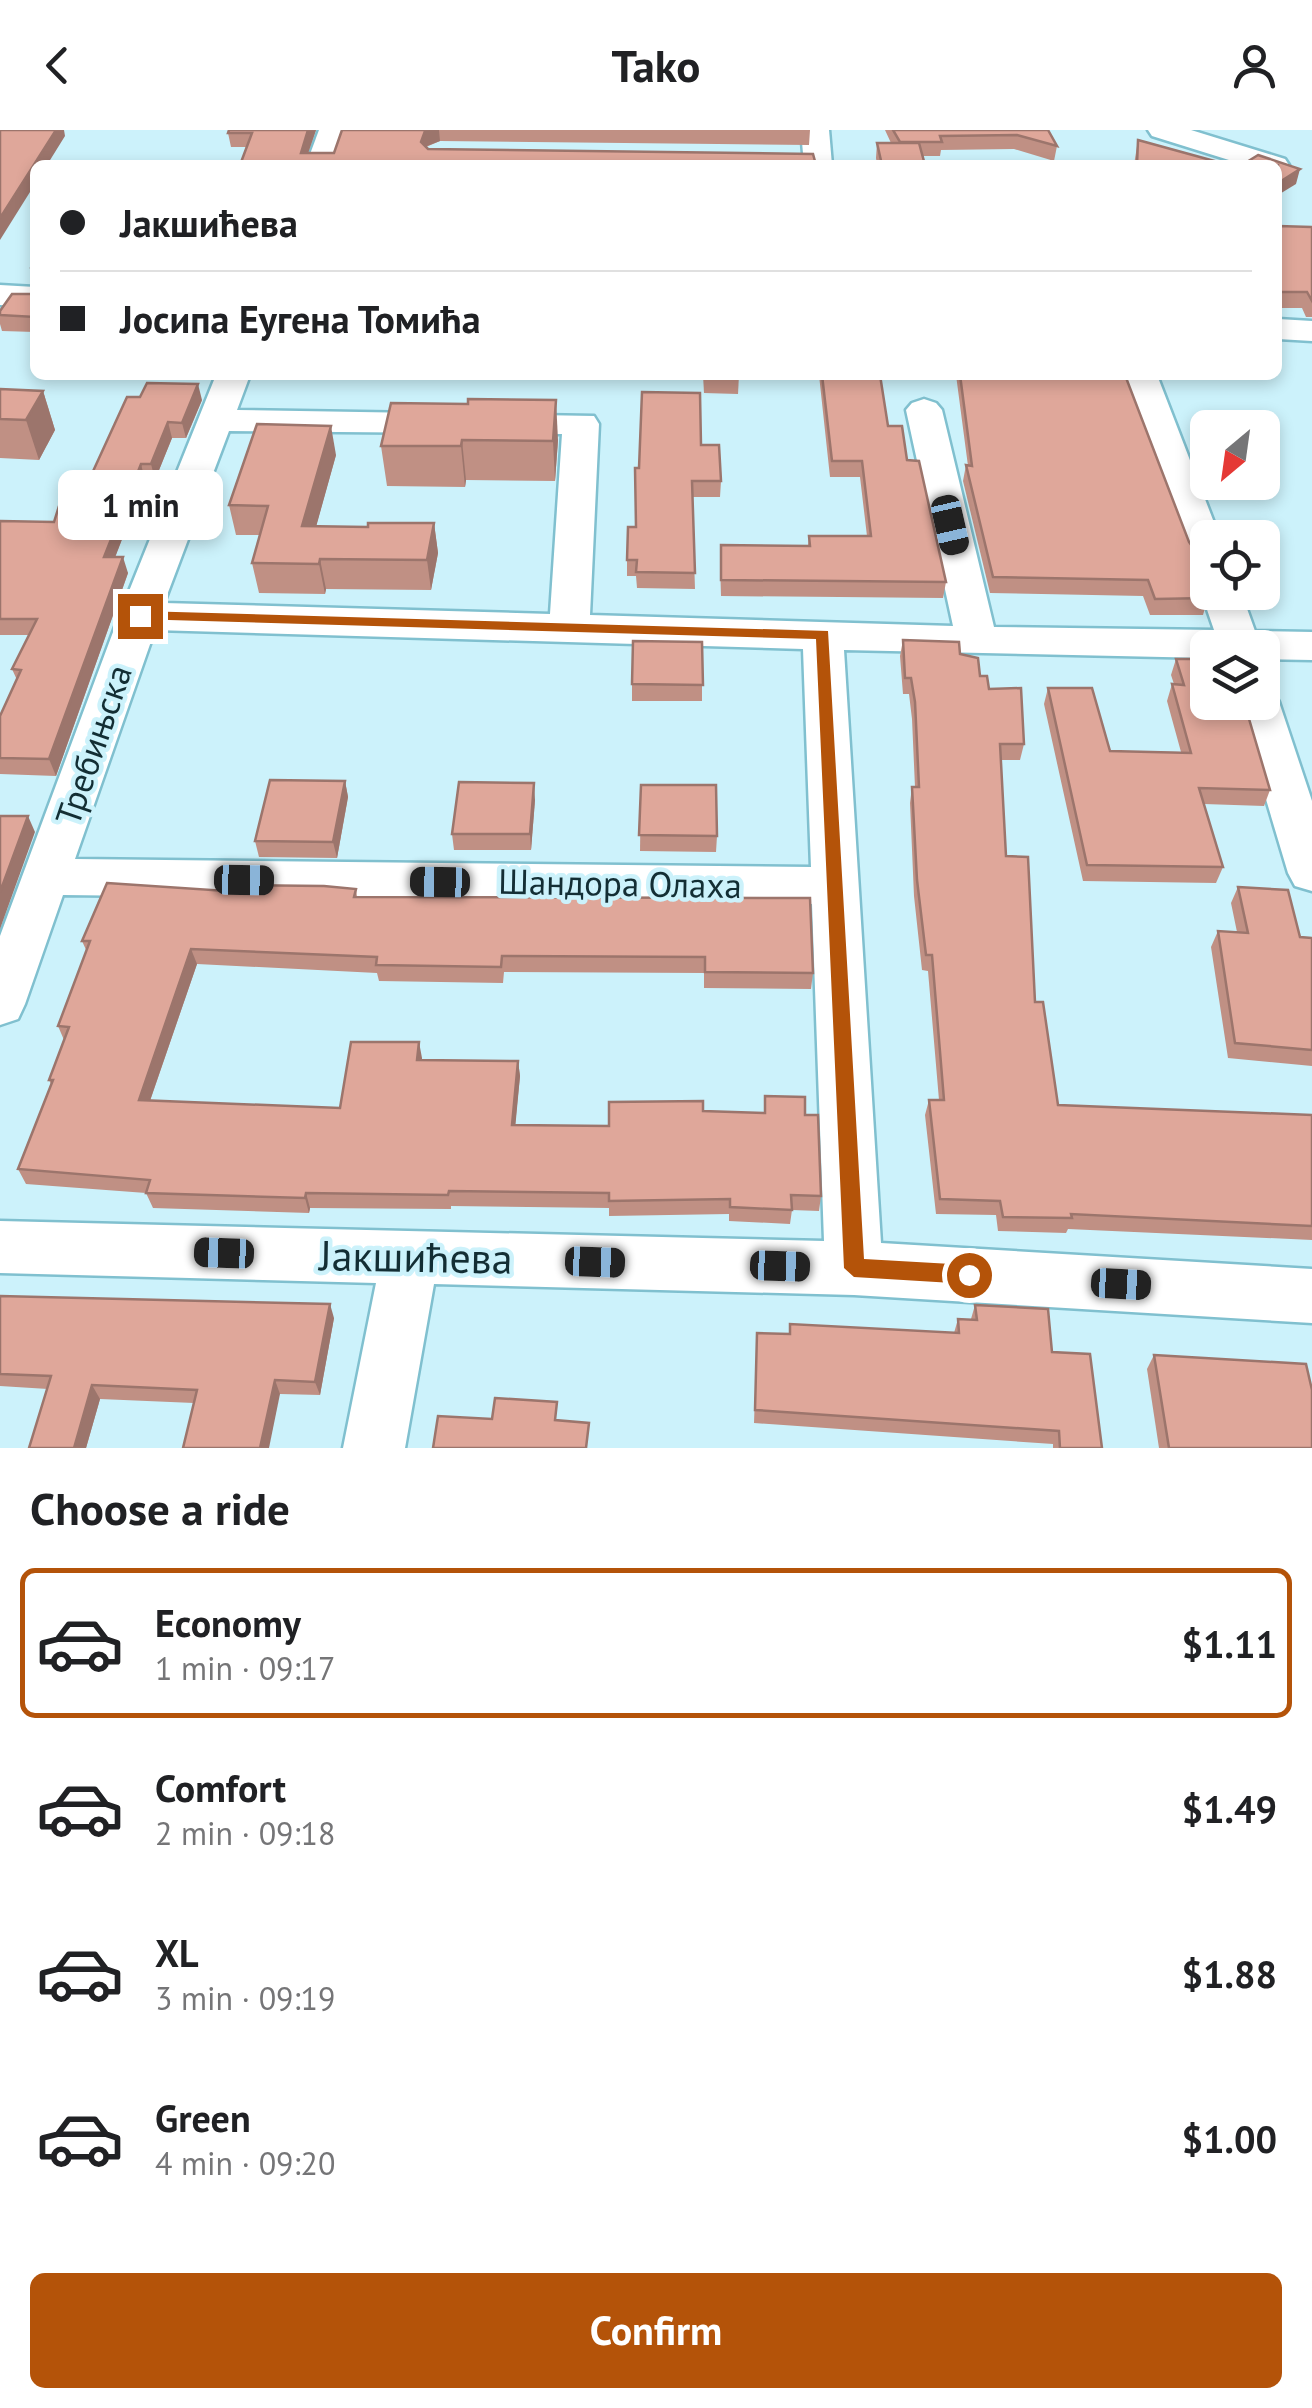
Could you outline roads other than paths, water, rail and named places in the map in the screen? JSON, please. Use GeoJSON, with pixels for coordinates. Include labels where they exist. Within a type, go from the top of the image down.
{"type":"FeatureCollection","features":[{"type":"Feature","properties":{"kind":"street"},"geometry":{"type":"LineString","coordinates":[[322,160],[333,130]]}},
{"type":"Feature","properties":{"kind":"street"},"geometry":{"type":"LineString","coordinates":[[1162,130],[1259,160]]}},
{"type":"Feature","properties":{"kind":"street"},"geometry":{"type":"LineString","coordinates":[[0,296],[30,296]]}},
{"type":"Feature","properties":{"kind":"street"},"geometry":{"type":"LineString","coordinates":[[1282,329],[1312,331]]}},
{"type":"Feature","properties":{"kind":"street","name":"Требињска"},"geometry":{"type":"LineString","coordinates":[[0,1004],[230,380]]}},
{"type":"Feature","properties":{"kind":"street"},"geometry":{"type":"LineString","coordinates":[[1142,380],[1194,520]]}},
{"type":"Feature","properties":{"kind":"street"},"geometry":{"type":"LineString","coordinates":[[924,410],[976,640]]}},
{"type":"Feature","properties":{"kind":"street"},"geometry":{"type":"LineString","coordinates":[[215,420],[581,424],[570,627]]}},
{"type":"Feature","properties":{"kind":"street"},"geometry":{"type":"LineString","coordinates":[[140,616],[1190,645]]}},
{"type":"Feature","properties":{"kind":"street"},"geometry":{"type":"LineString","coordinates":[[823,635],[854,1268]]}},
{"type":"Feature","properties":{"kind":"street"},"geometry":{"type":"LineString","coordinates":[[1280,646],[1312,646]]}},
{"type":"Feature","properties":{"kind":"street"},"geometry":{"type":"LineString","coordinates":[[1264,720],[1312,873]]}},
{"type":"Feature","properties":{"kind":"street","name":"Шандора Олаха"},"geometry":{"type":"LineString","coordinates":[[47,877],[833,886]]}},
{"type":"Feature","properties":{"kind":"street","name":"Јакшићева"},"geometry":{"type":"LineString","coordinates":[[0,1247],[854,1268],[1312,1296]]}},
{"type":"Feature","properties":{"kind":"street"},"geometry":{"type":"LineString","coordinates":[[374,1448],[410,1257]]}}]}
